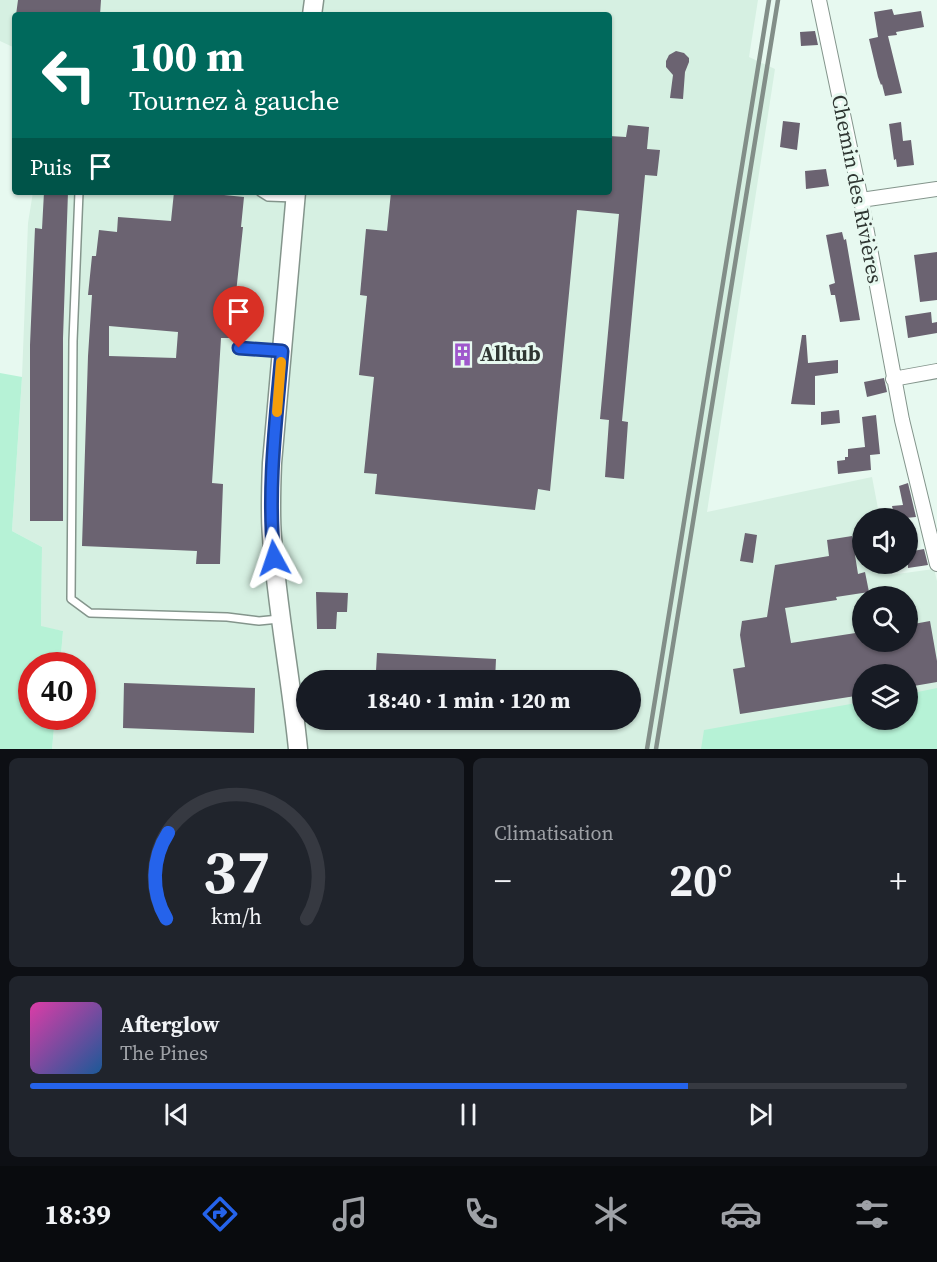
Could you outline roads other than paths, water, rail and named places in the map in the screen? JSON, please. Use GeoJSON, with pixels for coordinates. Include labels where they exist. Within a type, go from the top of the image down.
{"type":"FeatureCollection","features":[{"type":"Feature","properties":{"kind":"street","name":"Chemin des Rivières"},"geometry":{"type":"LineString","coordinates":[[819,0],[861,200],[893,379],[937,564]]}},
{"type":"Feature","properties":{"kind":"street"},"geometry":{"type":"LineString","coordinates":[[861,200],[937,189]]}},
{"type":"Feature","properties":{"kind":"street"},"geometry":{"type":"LineString","coordinates":[[296,195],[271,498],[272,536],[298,749]]}},
{"type":"Feature","properties":{"kind":"street"},"geometry":{"type":"LineString","coordinates":[[893,379],[937,371]]}},
{"type":"Feature","properties":{"kind":"lane"},"geometry":{"type":"LineString","coordinates":[[79,195],[73,341],[71,599],[90,613],[227,617],[260,621],[281,619]]}},
{"type":"Feature","properties":{"kind":"lane"},"geometry":{"type":"LineString","coordinates":[[265,195],[268,197],[296,195]]}},
{"type":"Feature","properties":{"kind":"lane"},"geometry":{"type":"LineString","coordinates":[[239,348],[282,351]]}},
{"type":"Feature","properties":{"kind":"railway"},"geometry":{"type":"LineString","coordinates":[[647,749],[769,0]]}},
{"type":"Feature","properties":{"kind":"railway"},"geometry":{"type":"LineString","coordinates":[[656,749],[778,0]]}},
{"type":"Feature","properties":{"kind":"place","name":"Alltub"},"geometry":{"type":"Point","coordinates":[462,354]}}]}
